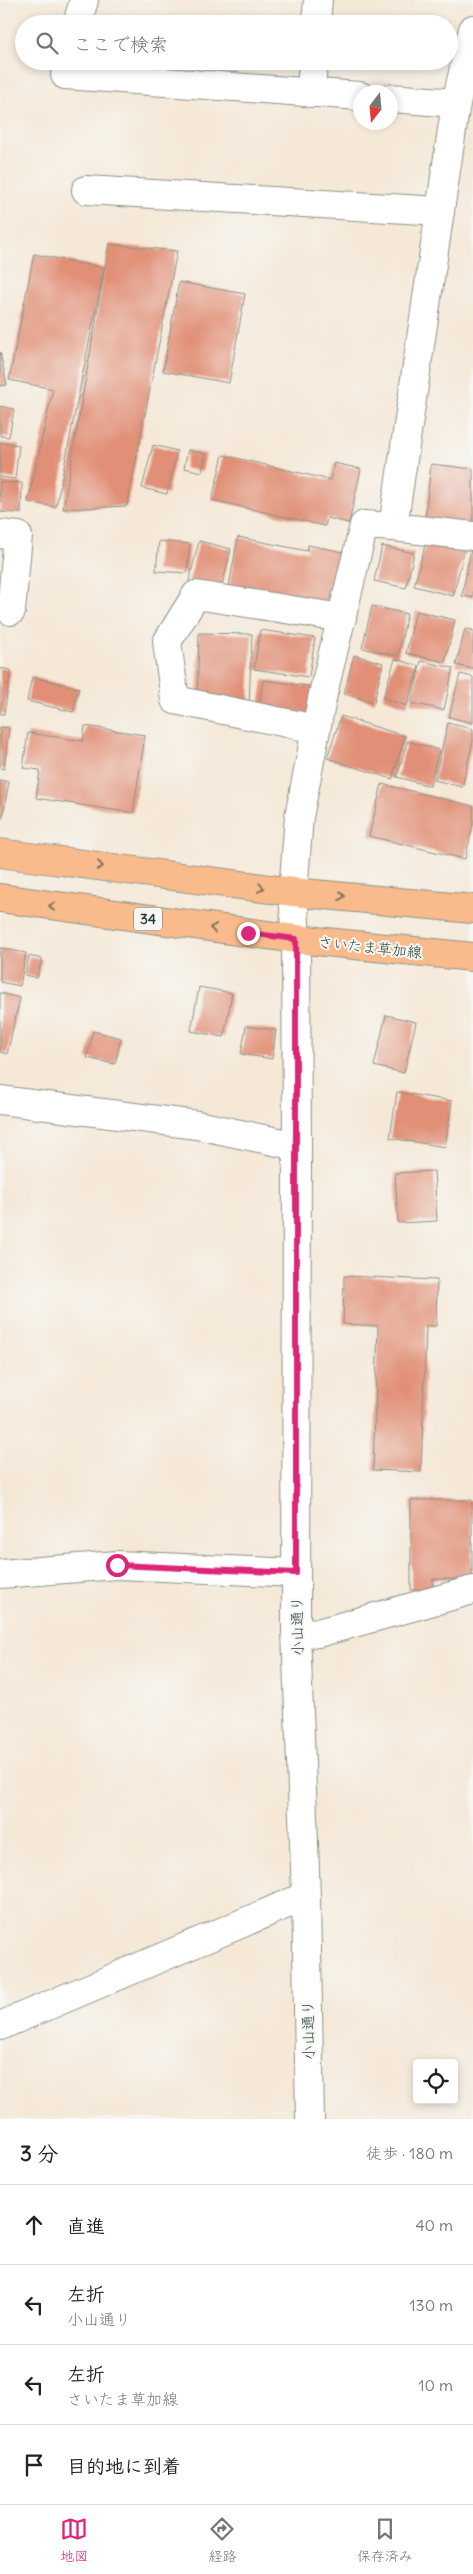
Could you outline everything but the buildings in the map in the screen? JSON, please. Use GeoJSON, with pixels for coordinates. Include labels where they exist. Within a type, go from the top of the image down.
{"type":"FeatureCollection","features":[{"type":"Feature","properties":{"kind":"main road"},"geometry":{"type":"LineString","coordinates":[[0,853],[293,892],[473,909]]}},
{"type":"Feature","properties":{"kind":"main road","name":"さいたま草加線"},"geometry":{"type":"LineString","coordinates":[[0,898],[296,939],[473,957]]}},
{"type":"Feature","properties":{"kind":"street"},"geometry":{"type":"LineString","coordinates":[[80,15],[84,0]]}},
{"type":"Feature","properties":{"kind":"street"},"geometry":{"type":"LineString","coordinates":[[317,15],[318,0]]}},
{"type":"Feature","properties":{"kind":"street"},"geometry":{"type":"LineString","coordinates":[[473,28],[463,93],[440,211],[393,527],[473,536]]}},
{"type":"Feature","properties":{"kind":"street"},"geometry":{"type":"LineString","coordinates":[[66,70],[65,75],[353,96]]}},
{"type":"Feature","properties":{"kind":"street"},"geometry":{"type":"LineString","coordinates":[[311,93],[312,70]]}},
{"type":"Feature","properties":{"kind":"street"},"geometry":{"type":"LineString","coordinates":[[398,97],[463,93]]}},
{"type":"Feature","properties":{"kind":"street"},"geometry":{"type":"LineString","coordinates":[[86,190],[440,211]]}},
{"type":"Feature","properties":{"kind":"street","name":"小山通り"},"geometry":{"type":"LineString","coordinates":[[310,2119],[306,1896],[296,1631],[297,1146],[296,939],[293,892],[300,817],[316,729],[364,525],[393,527]]}},
{"type":"Feature","properties":{"kind":"street"},"geometry":{"type":"LineString","coordinates":[[0,534],[18,536],[11,611]]}},
{"type":"Feature","properties":{"kind":"street"},"geometry":{"type":"LineString","coordinates":[[316,729],[175,700],[168,642],[196,595],[342,618]]}},
{"type":"Feature","properties":{"kind":"street"},"geometry":{"type":"LineString","coordinates":[[0,1100],[197,1125],[297,1146]]}},
{"type":"Feature","properties":{"kind":"street"},"geometry":{"type":"LineString","coordinates":[[0,1574],[117,1565],[296,1573]]}},
{"type":"Feature","properties":{"kind":"street"},"geometry":{"type":"LineString","coordinates":[[296,1631],[318,1633],[473,1590]]}},
{"type":"Feature","properties":{"kind":"street"},"geometry":{"type":"LineString","coordinates":[[0,2026],[306,1896]]}},
{"type":"Feature","properties":{"kind":"route"},"geometry":{"type":"LineString","coordinates":[[117,1565],[184,1566],[296,1573],[296,939],[248,933]]}}]}
